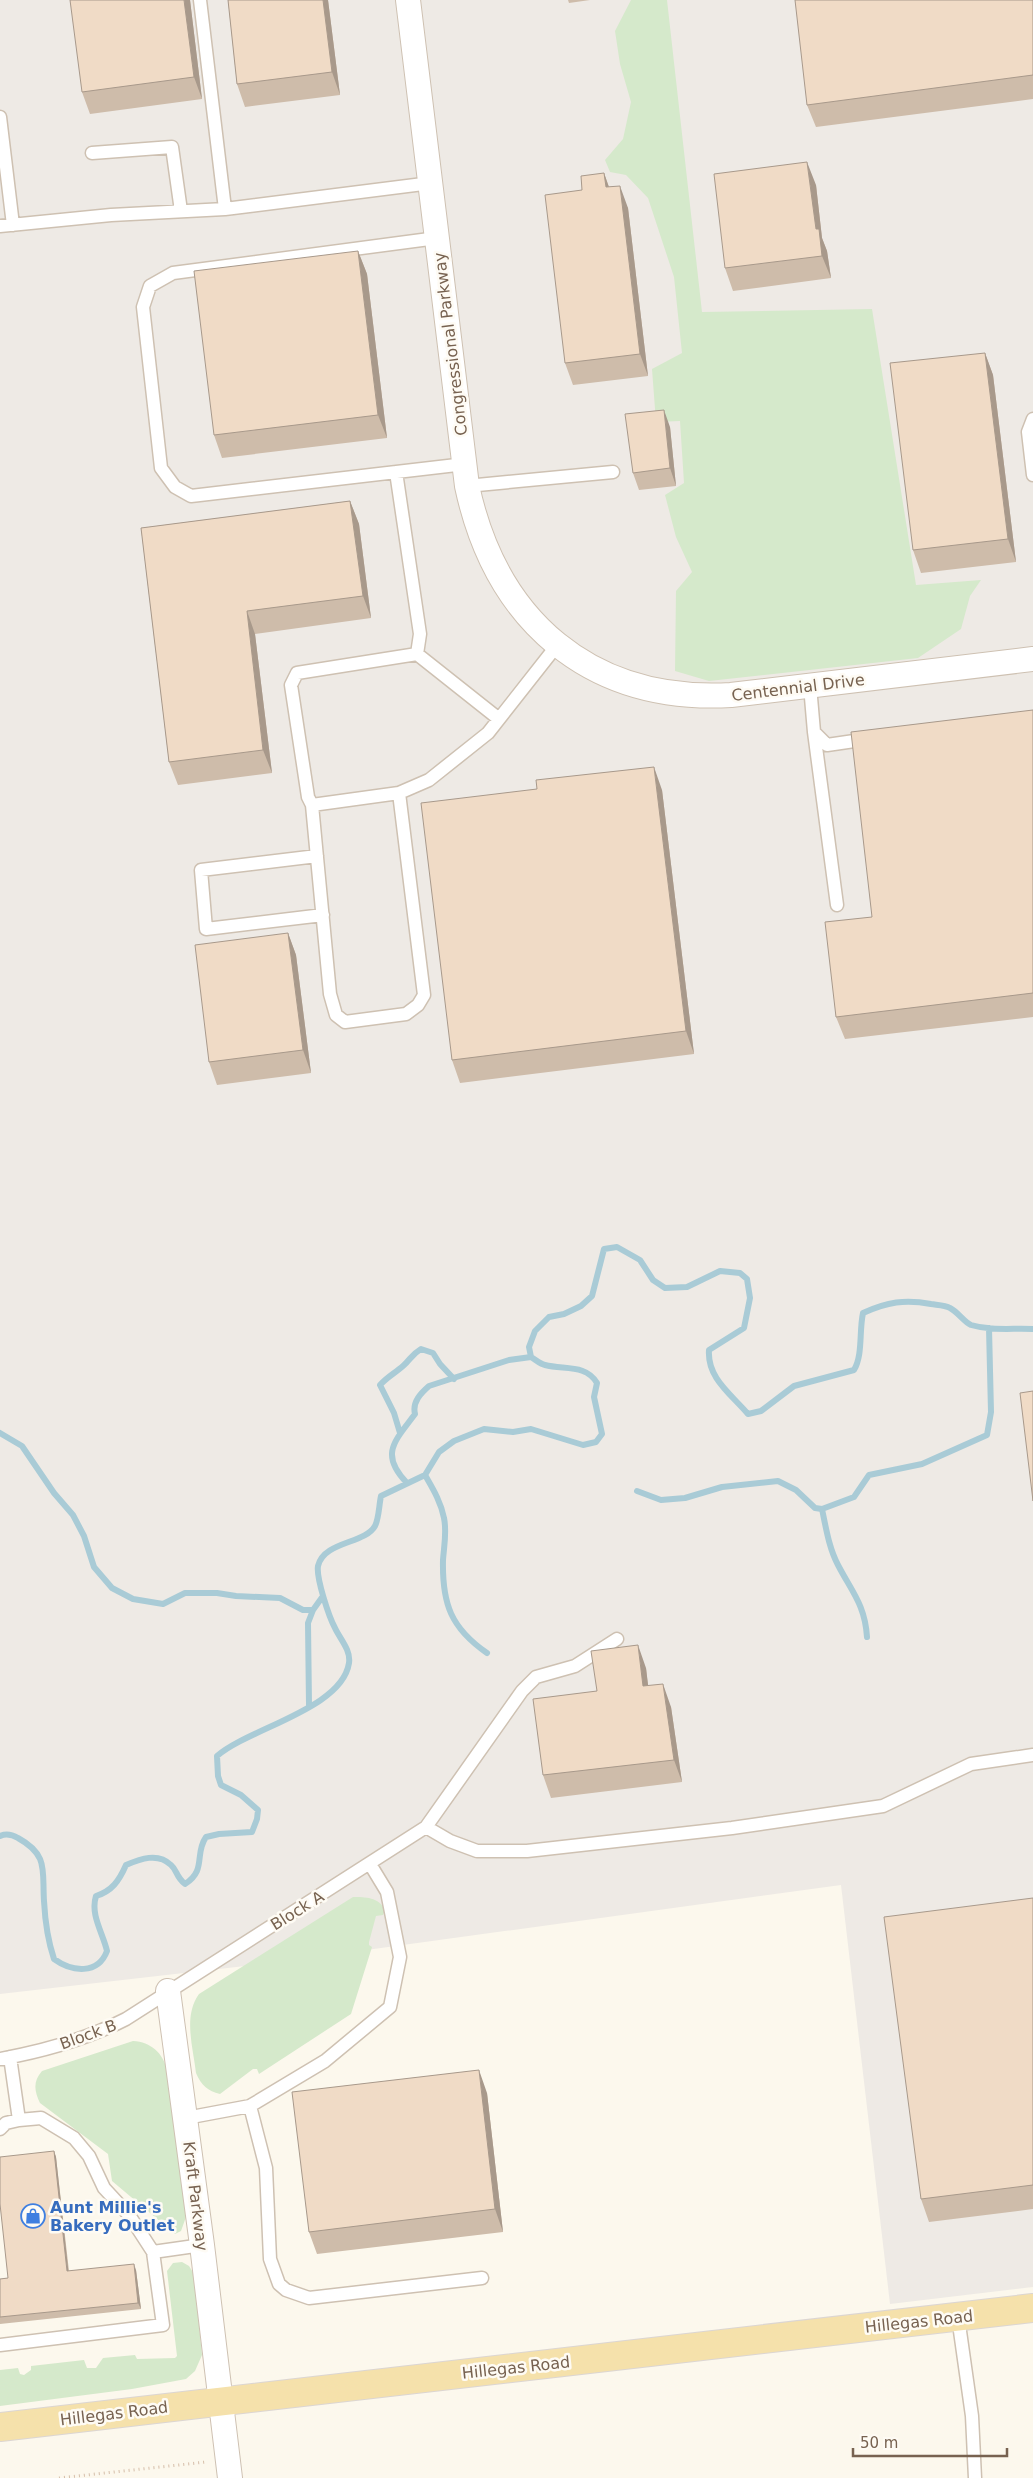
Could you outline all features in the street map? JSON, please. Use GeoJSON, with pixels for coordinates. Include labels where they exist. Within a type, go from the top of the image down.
{"type":"FeatureCollection","features":[{"type":"Feature","properties":{"kind":"main road","name":"Hillegas Road"},"geometry":{"type":"LineString","coordinates":[[0,2427],[1033,2308]]}},
{"type":"Feature","properties":{"kind":"street","name":"Congressional Parkway"},"geometry":{"type":"LineString","coordinates":[[408,0],[466,475],[476,524],[494,568],[522,610],[564,649]]}},
{"type":"Feature","properties":{"kind":"street","name":"Centennial Drive"},"geometry":{"type":"LineString","coordinates":[[564,649],[594,669],[616,679],[662,693],[710,696],[1033,659]]}},
{"type":"Feature","properties":{"kind":"street","name":"Kraft Parkway"},"geometry":{"type":"LineString","coordinates":[[168,1991],[222,2400],[230,2478]]}},
{"type":"Feature","properties":{"kind":"lane"},"geometry":{"type":"LineString","coordinates":[[200,0],[225,208]]}},
{"type":"Feature","properties":{"kind":"lane"},"geometry":{"type":"LineString","coordinates":[[0,117],[6,226],[111,215],[225,208],[431,183]]}},
{"type":"Feature","properties":{"kind":"lane"},"geometry":{"type":"LineString","coordinates":[[92,154],[172,147],[181,211]]}},
{"type":"Feature","properties":{"kind":"lane"},"geometry":{"type":"LineString","coordinates":[[437,238],[173,273],[150,286],[143,307],[161,468],[175,487],[191,496],[396,472],[466,475],[613,472]]}},
{"type":"Feature","properties":{"kind":"lane"},"geometry":{"type":"LineString","coordinates":[[1033,419],[1028,432],[1033,475]]}},
{"type":"Feature","properties":{"kind":"lane"},"geometry":{"type":"LineString","coordinates":[[396,472],[420,634],[417,654]]}},
{"type":"Feature","properties":{"kind":"lane"},"geometry":{"type":"LineString","coordinates":[[312,805],[399,793],[429,780],[488,732],[564,649]]}},
{"type":"Feature","properties":{"kind":"lane"},"geometry":{"type":"LineString","coordinates":[[399,793],[424,995],[418,1005],[406,1014],[345,1022],[336,1015],[330,994],[312,805],[308,797],[291,685],[297,673],[417,654],[499,719]]}},
{"type":"Feature","properties":{"kind":"lane"},"geometry":{"type":"LineString","coordinates":[[810,686],[814,732],[837,905]]}},
{"type":"Feature","properties":{"kind":"lane"},"geometry":{"type":"LineString","coordinates":[[814,732],[827,745],[876,738]]}},
{"type":"Feature","properties":{"kind":"lane"},"geometry":{"type":"LineString","coordinates":[[317,856],[200,870],[206,929],[322,915]]}},
{"type":"Feature","properties":{"kind":"lane"},"geometry":{"type":"LineString","coordinates":[[617,1639],[575,1666],[536,1677],[522,1691],[426,1827],[450,1841],[478,1851],[527,1851],[732,1828],[884,1806],[971,1764],[1033,1755]]}},
{"type":"Feature","properties":{"kind":"lane","name":"Block A"},"geometry":{"type":"LineString","coordinates":[[168,1991],[426,1827]]}},
{"type":"Feature","properties":{"kind":"lane"},"geometry":{"type":"LineString","coordinates":[[186,2118],[250,2106],[325,2061],[390,2007],[400,1957],[387,1892],[370,1864]]}},
{"type":"Feature","properties":{"kind":"lane","name":"Block B"},"geometry":{"type":"LineString","coordinates":[[5,2058],[101,2032],[126,2019],[168,1991]]}},
{"type":"Feature","properties":{"kind":"lane"},"geometry":{"type":"LineString","coordinates":[[5,2058],[19,2120]]}},
{"type":"Feature","properties":{"kind":"lane"},"geometry":{"type":"LineString","coordinates":[[250,2106],[266,2168],[270,2259],[279,2284],[286,2290],[309,2298],[482,2278]]}},
{"type":"Feature","properties":{"kind":"lane"},"geometry":{"type":"LineString","coordinates":[[0,2130],[6,2123],[41,2118],[63,2130],[78,2142],[93,2164],[104,2188],[129,2215],[153,2252],[162,2325],[0,2345]]}},
{"type":"Feature","properties":{"kind":"lane"},"geometry":{"type":"LineString","coordinates":[[153,2252],[202,2245]]}},
{"type":"Feature","properties":{"kind":"lane"},"geometry":{"type":"LineString","coordinates":[[958,2317],[972,2416],[975,2478]]}},
{"type":"Feature","properties":{"kind":"path"},"geometry":{"type":"LineString","coordinates":[[59,2478],[206,2461],[207,2470]]}},
{"type":"Feature","properties":{"kind":"shaded area"},"geometry":{"type":"Polygon","coordinates":[[[0,0],[1033,0],[1033,2287],[890,2304],[841,1885],[272,1963],[0,1994],[0,0]]]}},
{"type":"Feature","properties":{"kind":"green space"},"geometry":{"type":"Polygon","coordinates":[[[631,0],[667,0],[702,312],[872,309],[916,585],[981,580],[970,596],[961,629],[918,658],[709,681],[675,671],[676,591],[692,572],[676,537],[665,495],[684,483],[680,421],[656,422],[652,369],[682,353],[674,277],[648,198],[626,175],[610,172],[605,160],[623,139],[631,102],[620,64],[615,31],[631,0]]]}},
{"type":"Feature","properties":{"kind":"green space"},"geometry":{"type":"Polygon","coordinates":[[[353,1897],[375,1900],[385,1910],[383,1915],[376,1916],[369,1942],[369,1945],[372,1947],[351,2014],[259,2074],[257,2069],[253,2069],[220,2094],[205,2087],[196,2073],[190,2032],[191,2012],[199,1994],[353,1897]]]}},
{"type":"Feature","properties":{"kind":"green space"},"geometry":{"type":"Polygon","coordinates":[[[133,2041],[151,2046],[163,2058],[167,2070],[186,2217],[181,2231],[175,2234],[112,2181],[108,2154],[40,2103],[35,2086],[42,2071],[133,2041]]]}},
{"type":"Feature","properties":{"kind":"green space"},"geometry":{"type":"Polygon","coordinates":[[[182,2262],[189,2266],[194,2274],[202,2355],[195,2371],[186,2379],[132,2389],[0,2406],[0,2370],[18,2368],[20,2374],[24,2375],[31,2370],[31,2366],[84,2360],[87,2368],[96,2368],[103,2358],[135,2355],[137,2359],[175,2358],[177,2356],[167,2271],[173,2263],[182,2262]]]}},
{"type":"Feature","properties":{"kind":"building"},"geometry":{"type":"Polygon","coordinates":[[[70,0],[184,0],[194,77],[82,92],[70,0]]]}},
{"type":"Feature","properties":{"kind":"building"},"geometry":{"type":"Polygon","coordinates":[[[228,0],[323,0],[332,72],[237,84],[228,0]]]}},
{"type":"Feature","properties":{"kind":"building"},"geometry":{"type":"Polygon","coordinates":[[[795,0],[1033,0],[1033,75],[807,105],[795,0]]]}},
{"type":"Feature","properties":{"kind":"building"},"geometry":{"type":"Polygon","coordinates":[[[807,162],[816,229],[819,229],[822,256],[725,268],[714,174],[807,162]]]}},
{"type":"Feature","properties":{"kind":"building"},"geometry":{"type":"Polygon","coordinates":[[[604,173],[606,187],[620,186],[640,354],[565,363],[545,195],[582,190],[581,176],[604,173]]]}},
{"type":"Feature","properties":{"kind":"building"},"geometry":{"type":"Polygon","coordinates":[[[358,251],[378,415],[214,435],[194,271],[358,251]]]}},
{"type":"Feature","properties":{"kind":"building"},"geometry":{"type":"Polygon","coordinates":[[[985,353],[1008,539],[913,550],[890,363],[985,353]]]}},
{"type":"Feature","properties":{"kind":"building"},"geometry":{"type":"Polygon","coordinates":[[[664,410],[670,468],[633,473],[625,414],[664,410]]]}},
{"type":"Feature","properties":{"kind":"building"},"geometry":{"type":"Polygon","coordinates":[[[350,501],[363,596],[247,611],[263,750],[169,762],[141,528],[350,501]]]}},
{"type":"Feature","properties":{"kind":"building"},"geometry":{"type":"Polygon","coordinates":[[[1033,710],[1033,993],[836,1017],[825,922],[872,917],[851,732],[1033,710]]]}},
{"type":"Feature","properties":{"kind":"building"},"geometry":{"type":"Polygon","coordinates":[[[654,767],[686,1031],[452,1060],[421,803],[537,789],[536,780],[654,767]]]}},
{"type":"Feature","properties":{"kind":"building"},"geometry":{"type":"Polygon","coordinates":[[[288,933],[303,1050],[209,1062],[195,945],[288,933]]]}},
{"type":"Feature","properties":{"kind":"building"},"geometry":{"type":"Polygon","coordinates":[[[1033,1391],[1033,1501],[1020,1393],[1033,1391]]]}},
{"type":"Feature","properties":{"kind":"building"},"geometry":{"type":"Polygon","coordinates":[[[638,1645],[643,1686],[663,1684],[674,1760],[543,1775],[533,1699],[597,1691],[591,1651],[638,1645]]]}},
{"type":"Feature","properties":{"kind":"building"},"geometry":{"type":"Polygon","coordinates":[[[1033,1898],[1033,2185],[921,2199],[884,1917],[1033,1898]]]}},
{"type":"Feature","properties":{"kind":"building"},"geometry":{"type":"Polygon","coordinates":[[[479,2070],[495,2209],[309,2232],[292,2092],[479,2070]]]}},
{"type":"Feature","properties":{"kind":"building","name":"Aunt Millie's Bakery Outlet"},"geometry":{"type":"Polygon","coordinates":[[[54,2151],[67,2271],[134,2264],[138,2303],[0,2317],[0,2279],[8,2278],[0,2204],[0,2157],[54,2151]]]}},
{"type":"Feature","properties":{"kind":"waterway"},"geometry":{"type":"LineString","coordinates":[[0,1836],[9,1835],[18,1838],[28,1844],[39,1857],[43,1872],[46,1923],[54,1959],[69,1967],[84,1969],[91,1968],[97,1964],[103,1959],[107,1951],[96,1917],[96,1896],[114,1885],[126,1865],[143,1859],[160,1859],[173,1867],[185,1884],[196,1873],[206,1837],[219,1834],[252,1832],[258,1810],[241,1795],[221,1785],[218,1776],[217,1756],[250,1736],[313,1705],[330,1693],[343,1679],[349,1658],[347,1649],[332,1623],[326,1607],[318,1572],[318,1566],[322,1558],[336,1547],[370,1532],[376,1523],[381,1496],[425,1475],[439,1452],[454,1441],[484,1429],[513,1432],[531,1429],[583,1445],[596,1442],[602,1434],[594,1397],[597,1383],[592,1377],[581,1370],[541,1364],[531,1357],[529,1347],[535,1331],[549,1317],[564,1314],[581,1306],[592,1296],[604,1249],[617,1247],[640,1260],[653,1280],[665,1288],[687,1287],[720,1271],[740,1273],[747,1279],[750,1298],[744,1328],[709,1350],[709,1360],[721,1385],[748,1414],[761,1411],[794,1386],[854,1370],[859,1357],[863,1313],[880,1306],[896,1302],[922,1302],[948,1307],[966,1322],[979,1327],[1033,1329]]}},
{"type":"Feature","properties":{"kind":"waterway"},"geometry":{"type":"LineString","coordinates":[[637,1491],[661,1500],[685,1498],[722,1487],[778,1481],[796,1490],[815,1508],[822,1509],[854,1497],[869,1475],[922,1464],[987,1435],[991,1412],[989,1328]]}},
{"type":"Feature","properties":{"kind":"waterway"},"geometry":{"type":"LineString","coordinates":[[400,1433],[394,1413],[380,1385],[421,1349],[433,1353],[454,1379]]}},
{"type":"Feature","properties":{"kind":"waterway"},"geometry":{"type":"LineString","coordinates":[[407,1483],[398,1473],[394,1464],[393,1448],[401,1432],[415,1414],[416,1402],[423,1392],[429,1386],[509,1360],[531,1357]]}},
{"type":"Feature","properties":{"kind":"waterway"},"geometry":{"type":"LineString","coordinates":[[0,1433],[22,1446],[54,1493],[73,1515],[84,1536],[94,1567],[112,1588],[133,1599],[163,1604],[185,1593],[217,1593],[280,1598],[303,1610],[313,1610]]}},
{"type":"Feature","properties":{"kind":"waterway"},"geometry":{"type":"LineString","coordinates":[[425,1475],[443,1512],[445,1523],[444,1590],[451,1614],[465,1634],[487,1653]]}},
{"type":"Feature","properties":{"kind":"waterway"},"geometry":{"type":"LineString","coordinates":[[822,1509],[832,1552],[861,1607],[867,1637]]}},
{"type":"Feature","properties":{"kind":"waterway"},"geometry":{"type":"LineString","coordinates":[[309,1705],[308,1623],[313,1610],[323,1596]]}},
{"type":"Feature","properties":{"kind":"place","name":"Aunt Millie's Bakery Outlet"},"geometry":{"type":"Point","coordinates":[33,2216]}}]}
